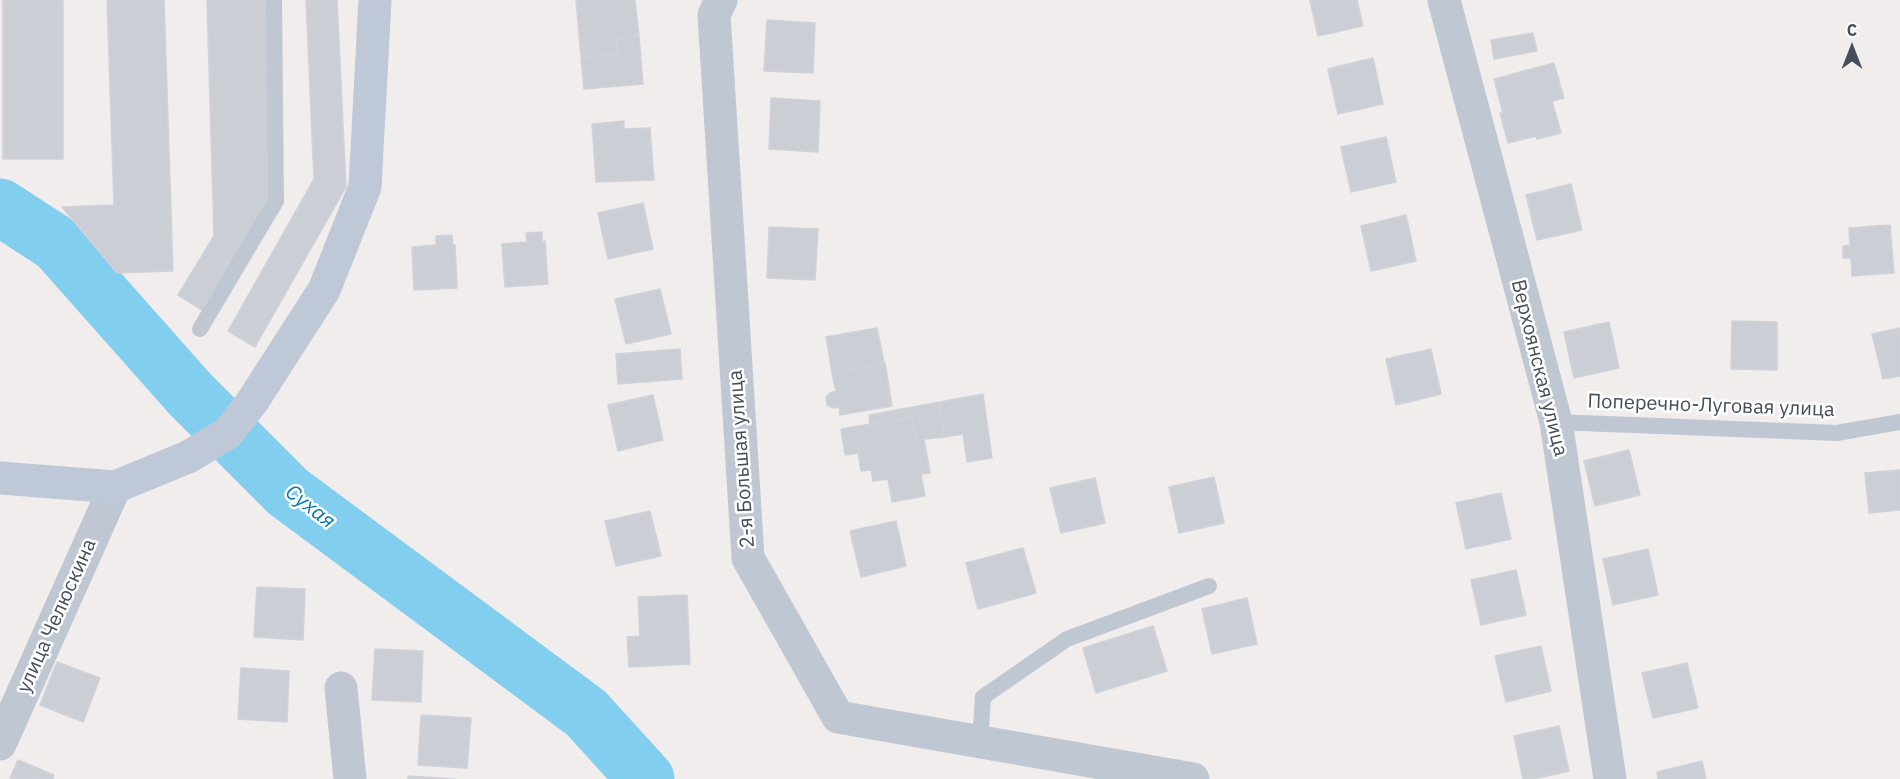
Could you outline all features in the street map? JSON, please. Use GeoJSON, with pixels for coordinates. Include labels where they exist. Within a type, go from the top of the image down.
{"type":"FeatureCollection","features":[{"type":"Feature","properties":{"kind":"street"},"geometry":{"type":"LineString","coordinates":[[0,478],[115,487],[188,458],[228,433],[252,402],[324,290],[365,187],[375,0]]}},
{"type":"Feature","properties":{"kind":"street","name":"2-я Большая улица"},"geometry":{"type":"LineString","coordinates":[[721,0],[714,15],[748,558],[838,717],[1193,779]]}},
{"type":"Feature","properties":{"kind":"street","name":"Верхоянская улица"},"geometry":{"type":"LineString","coordinates":[[1444,0],[1556,422],[1610,779]]}},
{"type":"Feature","properties":{"kind":"street","name":"улица Челюскина"},"geometry":{"type":"LineString","coordinates":[[0,744],[115,487]]}},
{"type":"Feature","properties":{"kind":"street"},"geometry":{"type":"LineString","coordinates":[[342,688],[350,779]]}},
{"type":"Feature","properties":{"kind":"lane"},"geometry":{"type":"LineString","coordinates":[[200,329],[276,201],[274,0]]}},
{"type":"Feature","properties":{"kind":"lane","name":"Поперечно-Луговая улица"},"geometry":{"type":"LineString","coordinates":[[1556,422],[1837,433],[1900,422]]}},
{"type":"Feature","properties":{"kind":"lane"},"geometry":{"type":"LineString","coordinates":[[980,742],[983,697],[1058,645],[1067,639],[1209,586]]}},
{"type":"Feature","properties":{"kind":"building"},"geometry":{"type":"Polygon","coordinates":[[[3,0],[63,0],[63,159],[3,159],[3,0]]]}},
{"type":"Feature","properties":{"kind":"building"},"geometry":{"type":"Polygon","coordinates":[[[107,0],[164,0],[173,271],[117,273],[62,207],[114,205],[107,0]]]}},
{"type":"Feature","properties":{"kind":"building"},"geometry":{"type":"Polygon","coordinates":[[[207,0],[266,0],[272,197],[202,310],[178,295],[214,236],[207,0]]]}},
{"type":"Feature","properties":{"kind":"building"},"geometry":{"type":"Polygon","coordinates":[[[306,0],[337,0],[346,187],[255,347],[228,331],[314,179],[306,0]]]}},
{"type":"Feature","properties":{"kind":"building"},"geometry":{"type":"Polygon","coordinates":[[[576,0],[635,0],[639,36],[616,38],[618,54],[581,57],[576,0]]]}},
{"type":"Feature","properties":{"kind":"building"},"geometry":{"type":"Polygon","coordinates":[[[1310,0],[1357,0],[1363,26],[1318,36],[1310,0]]]}},
{"type":"Feature","properties":{"kind":"building"},"geometry":{"type":"Polygon","coordinates":[[[767,20],[815,23],[813,73],[764,71],[767,20]]]}},
{"type":"Feature","properties":{"kind":"building"},"geometry":{"type":"Polygon","coordinates":[[[1533,33],[1537,51],[1494,59],[1491,40],[1533,33]]]}},
{"type":"Feature","properties":{"kind":"building"},"geometry":{"type":"Polygon","coordinates":[[[639,36],[643,84],[584,89],[581,57],[618,54],[616,38],[639,36]]]}},
{"type":"Feature","properties":{"kind":"building"},"geometry":{"type":"Polygon","coordinates":[[[1373,58],[1383,104],[1338,114],[1328,69],[1373,58]]]}},
{"type":"Feature","properties":{"kind":"building"},"geometry":{"type":"Polygon","coordinates":[[[1554,63],[1564,98],[1552,101],[1561,133],[1508,143],[1494,79],[1554,63]]]}},
{"type":"Feature","properties":{"kind":"building"},"geometry":{"type":"Polygon","coordinates":[[[771,98],[820,101],[818,152],[769,149],[771,98]]]}},
{"type":"Feature","properties":{"kind":"building"},"geometry":{"type":"Polygon","coordinates":[[[624,121],[624,129],[650,128],[654,180],[596,182],[592,124],[624,121]]]}},
{"type":"Feature","properties":{"kind":"building"},"geometry":{"type":"Polygon","coordinates":[[[1386,137],[1396,182],[1351,192],[1341,147],[1386,137]]]}},
{"type":"Feature","properties":{"kind":"building"},"geometry":{"type":"Polygon","coordinates":[[[1571,184],[1582,230],[1537,240],[1526,195],[1571,184]]]}},
{"type":"Feature","properties":{"kind":"building"},"geometry":{"type":"Polygon","coordinates":[[[643,203],[653,249],[608,259],[598,213],[643,203]]]}},
{"type":"Feature","properties":{"kind":"building"},"geometry":{"type":"Polygon","coordinates":[[[1406,215],[1416,261],[1371,271],[1361,226],[1406,215]]]}},
{"type":"Feature","properties":{"kind":"building"},"geometry":{"type":"Polygon","coordinates":[[[1890,225],[1894,273],[1852,276],[1851,258],[1843,258],[1843,246],[1850,245],[1849,228],[1890,225]]]}},
{"type":"Feature","properties":{"kind":"building"},"geometry":{"type":"Polygon","coordinates":[[[769,227],[818,229],[815,280],[767,278],[769,227]]]}},
{"type":"Feature","properties":{"kind":"building"},"geometry":{"type":"Polygon","coordinates":[[[542,232],[542,242],[545,241],[548,284],[505,287],[502,244],[527,242],[526,233],[542,232]]]}},
{"type":"Feature","properties":{"kind":"building"},"geometry":{"type":"Polygon","coordinates":[[[452,235],[453,245],[455,245],[457,288],[414,290],[412,247],[436,245],[436,236],[452,235]]]}},
{"type":"Feature","properties":{"kind":"building"},"geometry":{"type":"Polygon","coordinates":[[[660,289],[671,334],[626,344],[615,299],[660,289]]]}},
{"type":"Feature","properties":{"kind":"building"},"geometry":{"type":"Polygon","coordinates":[[[1732,321],[1777,322],[1777,370],[1731,369],[1732,321]]]}},
{"type":"Feature","properties":{"kind":"building"},"geometry":{"type":"Polygon","coordinates":[[[1609,322],[1619,368],[1574,378],[1564,332],[1609,322]]]}},
{"type":"Feature","properties":{"kind":"building"},"geometry":{"type":"Polygon","coordinates":[[[877,328],[884,363],[832,373],[826,337],[877,328]]]}},
{"type":"Feature","properties":{"kind":"building"},"geometry":{"type":"Polygon","coordinates":[[[1900,328],[1900,376],[1883,379],[1872,334],[1900,328]]]}},
{"type":"Feature","properties":{"kind":"building"},"geometry":{"type":"Polygon","coordinates":[[[680,349],[682,379],[618,384],[616,354],[680,349]]]}},
{"type":"Feature","properties":{"kind":"building"},"geometry":{"type":"Polygon","coordinates":[[[1431,349],[1441,394],[1396,405],[1386,359],[1431,349]]]}},
{"type":"Feature","properties":{"kind":"building"},"geometry":{"type":"Polygon","coordinates":[[[885,363],[892,406],[840,415],[839,407],[833,408],[827,405],[826,397],[836,391],[832,373],[885,363]]]}},
{"type":"Feature","properties":{"kind":"building"},"geometry":{"type":"Polygon","coordinates":[[[983,394],[992,458],[967,462],[963,434],[944,437],[940,402],[983,394]]]}},
{"type":"Feature","properties":{"kind":"building"},"geometry":{"type":"Polygon","coordinates":[[[653,395],[663,440],[618,451],[608,405],[653,395]]]}},
{"type":"Feature","properties":{"kind":"building"},"geometry":{"type":"Polygon","coordinates":[[[940,402],[944,437],[916,440],[912,417],[870,424],[869,415],[940,402]]]}},
{"type":"Feature","properties":{"kind":"building"},"geometry":{"type":"Polygon","coordinates":[[[912,417],[916,440],[924,439],[930,473],[921,474],[925,496],[892,502],[888,479],[873,481],[871,470],[861,471],[858,453],[845,455],[841,429],[912,417]]]}},
{"type":"Feature","properties":{"kind":"building"},"geometry":{"type":"Polygon","coordinates":[[[1629,450],[1640,495],[1595,506],[1584,461],[1629,450]]]}},
{"type":"Feature","properties":{"kind":"building"},"geometry":{"type":"Polygon","coordinates":[[[1900,470],[1900,510],[1869,513],[1865,473],[1900,470]]]}},
{"type":"Feature","properties":{"kind":"building"},"geometry":{"type":"Polygon","coordinates":[[[1214,477],[1224,523],[1179,533],[1169,487],[1214,477]]]}},
{"type":"Feature","properties":{"kind":"building"},"geometry":{"type":"Polygon","coordinates":[[[1095,478],[1105,523],[1061,533],[1050,488],[1095,478]]]}},
{"type":"Feature","properties":{"kind":"building"},"geometry":{"type":"Polygon","coordinates":[[[1501,493],[1511,539],[1466,549],[1456,503],[1501,493]]]}},
{"type":"Feature","properties":{"kind":"building"},"geometry":{"type":"Polygon","coordinates":[[[650,511],[661,556],[616,566],[605,521],[650,511]]]}},
{"type":"Feature","properties":{"kind":"building"},"geometry":{"type":"Polygon","coordinates":[[[896,521],[906,566],[861,577],[850,531],[896,521]]]}},
{"type":"Feature","properties":{"kind":"building"},"geometry":{"type":"Polygon","coordinates":[[[1023,548],[1036,593],[978,609],[966,563],[1023,548]]]}},
{"type":"Feature","properties":{"kind":"building"},"geometry":{"type":"Polygon","coordinates":[[[1648,549],[1658,595],[1613,605],[1603,559],[1648,549]]]}},
{"type":"Feature","properties":{"kind":"building"},"geometry":{"type":"Polygon","coordinates":[[[1516,570],[1526,615],[1481,625],[1471,580],[1516,570]]]}},
{"type":"Feature","properties":{"kind":"building"},"geometry":{"type":"Polygon","coordinates":[[[257,587],[305,589],[303,640],[254,637],[257,587]]]}},
{"type":"Feature","properties":{"kind":"building"},"geometry":{"type":"Polygon","coordinates":[[[687,595],[690,664],[629,667],[627,637],[640,636],[638,597],[687,595]]]}},
{"type":"Feature","properties":{"kind":"building"},"geometry":{"type":"Polygon","coordinates":[[[1247,598],[1257,644],[1212,654],[1202,609],[1247,598]]]}},
{"type":"Feature","properties":{"kind":"building"},"geometry":{"type":"Polygon","coordinates":[[[1153,626],[1167,671],[1096,693],[1083,648],[1153,626]]]}},
{"type":"Feature","properties":{"kind":"building"},"geometry":{"type":"Polygon","coordinates":[[[1541,646],[1551,691],[1506,702],[1495,656],[1541,646]]]}},
{"type":"Feature","properties":{"kind":"building"},"geometry":{"type":"Polygon","coordinates":[[[375,649],[423,651],[421,702],[372,700],[375,649]]]}},
{"type":"Feature","properties":{"kind":"building"},"geometry":{"type":"Polygon","coordinates":[[[57,662],[100,678],[83,722],[40,705],[57,662]]]}},
{"type":"Feature","properties":{"kind":"building"},"geometry":{"type":"Polygon","coordinates":[[[1687,663],[1698,708],[1653,718],[1642,673],[1687,663]]]}},
{"type":"Feature","properties":{"kind":"building"},"geometry":{"type":"Polygon","coordinates":[[[241,668],[289,671],[287,722],[238,719],[241,668]]]}},
{"type":"Feature","properties":{"kind":"building"},"geometry":{"type":"Polygon","coordinates":[[[421,715],[471,718],[467,768],[418,765],[421,715]]]}},
{"type":"Feature","properties":{"kind":"building"},"geometry":{"type":"Polygon","coordinates":[[[1559,726],[1569,771],[1534,779],[1523,779],[1514,736],[1559,726]]]}},
{"type":"Feature","properties":{"kind":"building"},"geometry":{"type":"Polygon","coordinates":[[[18,760],[54,775],[53,779],[10,778],[18,760]]]}},
{"type":"Feature","properties":{"kind":"building"},"geometry":{"type":"Polygon","coordinates":[[[1702,761],[1706,779],[1658,779],[1657,772],[1702,761]]]}},
{"type":"Feature","properties":{"kind":"building"},"geometry":{"type":"Polygon","coordinates":[[[408,776],[455,779],[408,779],[408,776]]]}},
{"type":"Feature","properties":{"kind":"waterway","name":"Сухая"},"geometry":{"type":"LineString","coordinates":[[0,207],[57,244],[190,394],[288,492],[586,713],[646,779]]}}]}
